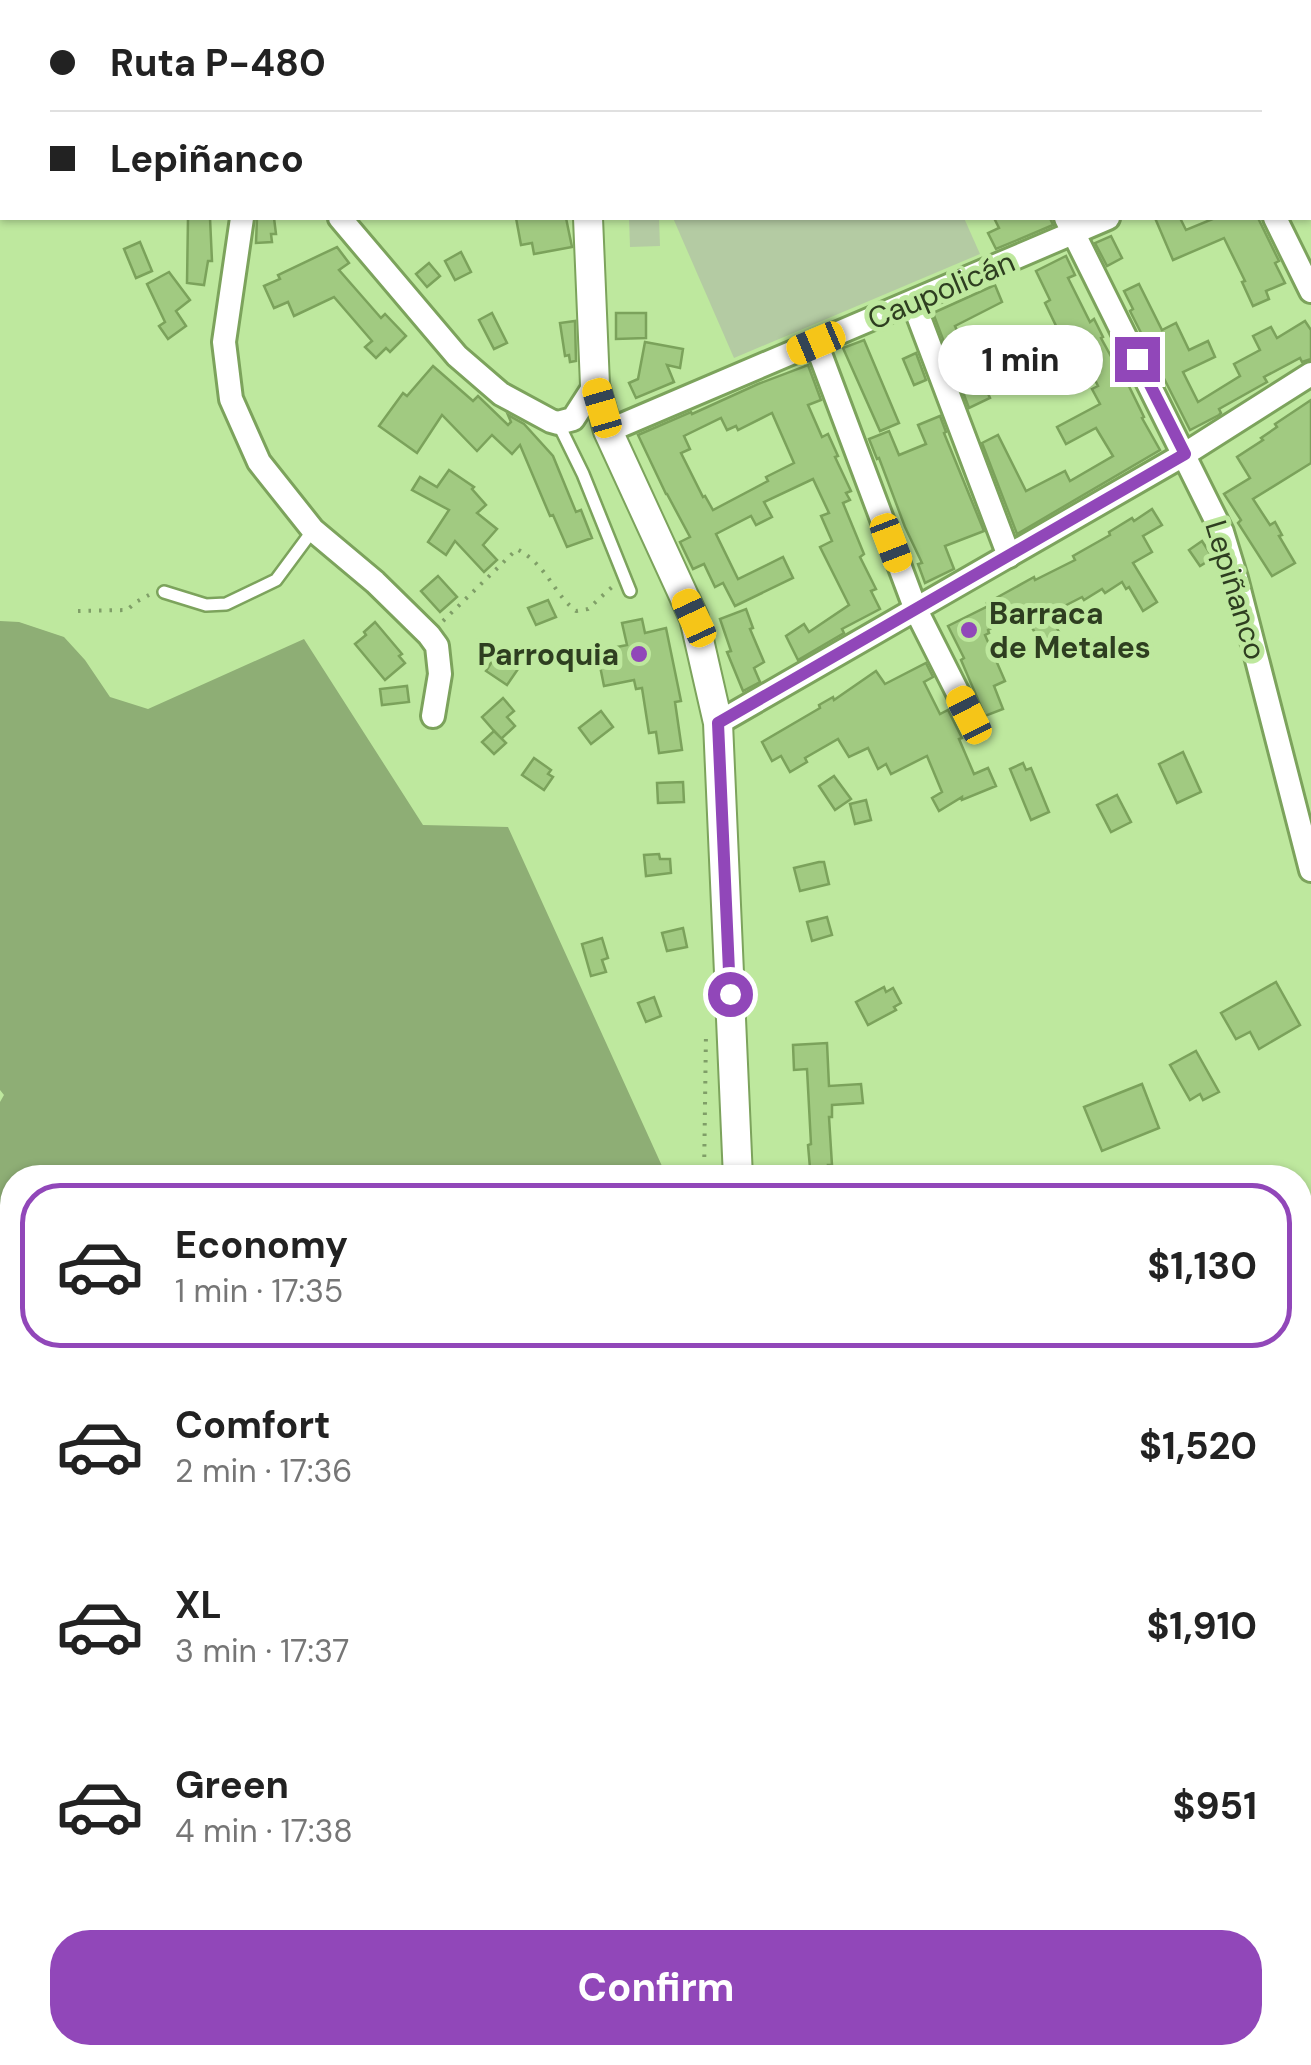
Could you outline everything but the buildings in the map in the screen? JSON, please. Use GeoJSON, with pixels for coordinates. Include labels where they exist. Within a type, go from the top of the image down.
{"type":"FeatureCollection","features":[{"type":"Feature","properties":{"kind":"street"},"geometry":{"type":"LineString","coordinates":[[242,220],[224,342],[231,399],[259,462],[313,530],[375,582],[438,646],[440,674],[433,716]]}},
{"type":"Feature","properties":{"kind":"street"},"geometry":{"type":"LineString","coordinates":[[342,220],[457,356],[501,394],[558,422],[573,419],[595,386]]}},
{"type":"Feature","properties":{"kind":"street"},"geometry":{"type":"LineString","coordinates":[[588,220],[595,386],[608,431],[694,618],[718,723],[737,1165]]}},
{"type":"Feature","properties":{"kind":"street","name":"Caupolicán"},"geometry":{"type":"LineString","coordinates":[[608,431],[913,302],[1069,225],[1097,220]]}},
{"type":"Feature","properties":{"kind":"street"},"geometry":{"type":"LineString","coordinates":[[1275,220],[1311,292]]}},
{"type":"Feature","properties":{"kind":"street","name":"Lepiñanco"},"geometry":{"type":"LineString","coordinates":[[1069,225],[1222,532],[1311,870]]}},
{"type":"Feature","properties":{"kind":"street"},"geometry":{"type":"LineString","coordinates":[[913,302],[1009,556]]}},
{"type":"Feature","properties":{"kind":"street"},"geometry":{"type":"LineString","coordinates":[[816,343],[916,610],[969,715]]}},
{"type":"Feature","properties":{"kind":"street"},"geometry":{"type":"LineString","coordinates":[[718,723],[1185,454],[1311,374]]}},
{"type":"Feature","properties":{"kind":"lane"},"geometry":{"type":"LineString","coordinates":[[558,422],[630,591]]}},
{"type":"Feature","properties":{"kind":"lane"},"geometry":{"type":"LineString","coordinates":[[164,592],[206,605],[226,604],[276,580],[313,530]]}},
{"type":"Feature","properties":{"kind":"path"},"geometry":{"type":"LineString","coordinates":[[429,635],[516,549],[532,558],[576,611],[588,609],[624,576]]}},
{"type":"Feature","properties":{"kind":"path"},"geometry":{"type":"LineString","coordinates":[[78,611],[127,610],[152,594],[164,592]]}},
{"type":"Feature","properties":{"kind":"green space"},"geometry":{"type":"Polygon","coordinates":[[[629,220],[659,220],[660,246],[630,247],[629,220]]]}},
{"type":"Feature","properties":{"kind":"green space"},"geometry":{"type":"Polygon","coordinates":[[[674,220],[965,220],[980,254],[734,358],[674,220]]]}},
{"type":"Feature","properties":{"kind":"green space"},"geometry":{"type":"Polygon","coordinates":[[[0,621],[19,622],[64,637],[110,697],[148,709],[304,639],[423,825],[508,827],[662,1165],[0,1165],[0,1102],[4,1095],[0,1090],[0,621]]]}},
{"type":"Feature","properties":{"kind":"place","name":"Barraca de Metales"},"geometry":{"type":"Point","coordinates":[969,630]}},
{"type":"Feature","properties":{"kind":"place","name":"Parroquia"},"geometry":{"type":"Point","coordinates":[639,654]}},
{"type":"Feature","properties":{"kind":"route"},"geometry":{"type":"LineString","coordinates":[[730,994],[718,723],[1185,454],[1137,359]]}}]}
